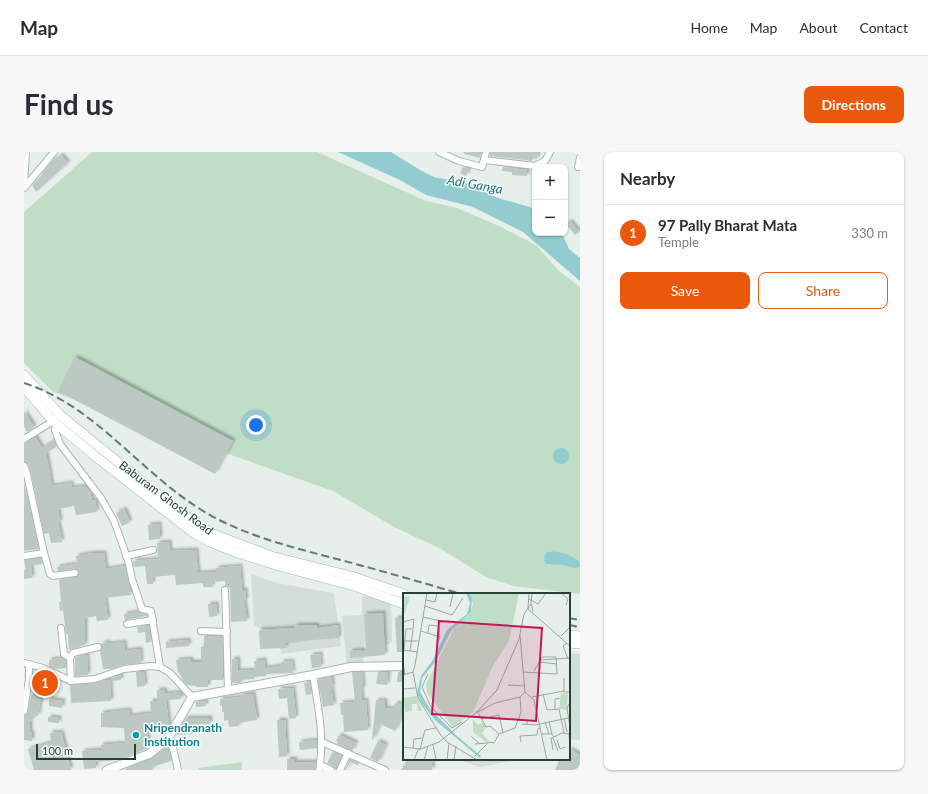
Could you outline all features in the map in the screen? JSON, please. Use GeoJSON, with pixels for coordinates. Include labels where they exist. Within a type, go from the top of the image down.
{"type":"FeatureCollection","features":[{"type":"Feature","properties":{"kind":"main road","name":"Baburam Ghosh Road"},"geometry":{"type":"LineString","coordinates":[[24,375],[57,419],[191,520],[213,534],[271,556],[351,576],[403,594]]}},
{"type":"Feature","properties":{"kind":"main road","name":"Baburam Ghosh Road"},"geometry":{"type":"LineString","coordinates":[[24,387],[100,460],[191,531],[210,542],[238,553],[354,586],[403,604]]}},
{"type":"Feature","properties":{"kind":"main road"},"geometry":{"type":"LineString","coordinates":[[572,638],[580,644]]}},
{"type":"Feature","properties":{"kind":"street"},"geometry":{"type":"LineString","coordinates":[[24,185],[26,152]]}},
{"type":"Feature","properties":{"kind":"street"},"geometry":{"type":"LineString","coordinates":[[24,188],[54,152]]}},
{"type":"Feature","properties":{"kind":"street"},"geometry":{"type":"LineString","coordinates":[[439,152],[459,161],[482,168],[486,152]]}},
{"type":"Feature","properties":{"kind":"street"},"geometry":{"type":"LineString","coordinates":[[484,160],[535,166],[546,161],[550,152]]}},
{"type":"Feature","properties":{"kind":"street"},"geometry":{"type":"LineString","coordinates":[[578,167],[580,158]]}},
{"type":"Feature","properties":{"kind":"street"},"geometry":{"type":"LineString","coordinates":[[24,439],[57,419]]}},
{"type":"Feature","properties":{"kind":"street"},"geometry":{"type":"LineString","coordinates":[[57,419],[55,430],[60,444],[101,498],[114,521],[142,609],[151,611],[160,667]]}},
{"type":"Feature","properties":{"kind":"street"},"geometry":{"type":"LineString","coordinates":[[24,466],[27,488],[50,574],[53,576],[75,573]]}},
{"type":"Feature","properties":{"kind":"street"},"geometry":{"type":"LineString","coordinates":[[126,556],[153,550]]}},
{"type":"Feature","properties":{"kind":"street"},"geometry":{"type":"LineString","coordinates":[[24,556],[44,553]]}},
{"type":"Feature","properties":{"kind":"street"},"geometry":{"type":"LineString","coordinates":[[225,590],[228,691]]}},
{"type":"Feature","properties":{"kind":"street"},"geometry":{"type":"LineString","coordinates":[[126,624],[153,620]]}},
{"type":"Feature","properties":{"kind":"street"},"geometry":{"type":"LineString","coordinates":[[61,628],[64,654],[70,658]]}},
{"type":"Feature","properties":{"kind":"street"},"geometry":{"type":"LineString","coordinates":[[201,631],[227,632]]}},
{"type":"Feature","properties":{"kind":"street"},"geometry":{"type":"LineString","coordinates":[[71,681],[70,658],[73,653],[98,647]]}},
{"type":"Feature","properties":{"kind":"street"},"geometry":{"type":"LineString","coordinates":[[24,711],[29,679],[26,664],[43,668],[71,681],[95,679],[124,669],[151,666],[160,667],[170,673],[192,697]]}},
{"type":"Feature","properties":{"kind":"street"},"geometry":{"type":"LineString","coordinates":[[192,697],[313,675],[351,666],[403,666]]}},
{"type":"Feature","properties":{"kind":"street"},"geometry":{"type":"LineString","coordinates":[[313,675],[319,708],[322,742],[319,767],[331,770]]}},
{"type":"Feature","properties":{"kind":"street"},"geometry":{"type":"LineString","coordinates":[[107,770],[150,754],[167,740],[192,697]]}},
{"type":"Feature","properties":{"kind":"street"},"geometry":{"type":"LineString","coordinates":[[167,740],[173,748],[178,770]]}},
{"type":"Feature","properties":{"kind":"street"},"geometry":{"type":"LineString","coordinates":[[322,742],[348,753],[376,768],[385,770]]}},
{"type":"Feature","properties":{"kind":"street"},"geometry":{"type":"LineString","coordinates":[[340,770],[348,753]]}},
{"type":"Feature","properties":{"kind":"shaded area"},"geometry":{"type":"Polygon","coordinates":[[[251,574],[277,583],[334,593],[341,646],[281,654],[278,635],[254,626],[251,574]]]}},
{"type":"Feature","properties":{"kind":"shaded area"},"geometry":{"type":"Polygon","coordinates":[[[362,596],[391,599],[392,642],[385,646],[365,639],[363,665],[347,666],[342,616],[362,615],[362,596]]]}},
{"type":"Feature","properties":{"kind":"shaded area"},"geometry":{"type":"Polygon","coordinates":[[[570,653],[580,654],[580,740],[570,739],[570,653]]]}},
{"type":"Feature","properties":{"kind":"shaded area"},"geometry":{"type":"Polygon","coordinates":[[[458,760],[515,760],[480,767],[458,760]]]}},
{"type":"Feature","properties":{"kind":"green space"},"geometry":{"type":"Polygon","coordinates":[[[92,152],[317,152],[426,201],[457,208],[501,227],[536,245],[559,271],[580,287],[580,594],[513,586],[486,577],[441,549],[394,527],[333,491],[53,392],[24,363],[24,212],[92,152]]]}},
{"type":"Feature","properties":{"kind":"green space"},"geometry":{"type":"Polygon","coordinates":[[[242,762],[242,770],[198,770],[198,768],[242,762]]]}},
{"type":"Feature","properties":{"kind":"water"},"geometry":{"type":"Polygon","coordinates":[[[338,152],[391,152],[434,177],[465,183],[498,198],[530,207],[532,208],[532,236],[563,236],[569,249],[580,258],[580,281],[523,232],[473,207],[426,195],[400,180],[338,152]]]}},
{"type":"Feature","properties":{"kind":"water"},"geometry":{"type":"Polygon","coordinates":[[[558,448],[564,448],[569,453],[567,462],[564,464],[558,464],[553,459],[553,453],[558,448]]]}},
{"type":"Feature","properties":{"kind":"water"},"geometry":{"type":"Polygon","coordinates":[[[547,552],[559,552],[571,556],[579,561],[580,567],[574,568],[564,565],[546,564],[544,558],[547,552]]]}},
{"type":"Feature","properties":{"kind":"building"},"geometry":{"type":"Polygon","coordinates":[[[464,152],[481,152],[480,158],[464,154],[464,152]]]}},
{"type":"Feature","properties":{"kind":"building"},"geometry":{"type":"Polygon","coordinates":[[[490,152],[538,152],[537,159],[533,158],[532,161],[490,156],[490,152]]]}},
{"type":"Feature","properties":{"kind":"building"},"geometry":{"type":"Polygon","coordinates":[[[61,155],[68,163],[36,192],[32,185],[43,174],[42,173],[52,161],[61,155]]]}},
{"type":"Feature","properties":{"kind":"building"},"geometry":{"type":"Polygon","coordinates":[[[463,167],[469,169],[466,176],[460,173],[463,167]]]}},
{"type":"Feature","properties":{"kind":"building"},"geometry":{"type":"Polygon","coordinates":[[[503,167],[527,170],[527,176],[512,175],[512,172],[502,171],[503,167]]]}},
{"type":"Feature","properties":{"kind":"building"},"geometry":{"type":"Polygon","coordinates":[[[570,221],[579,232],[575,235],[568,226],[568,222],[570,221]]]}},
{"type":"Feature","properties":{"kind":"building"},"geometry":{"type":"Polygon","coordinates":[[[75,357],[233,441],[215,474],[58,391],[75,357]]]}},
{"type":"Feature","properties":{"kind":"building"},"geometry":{"type":"Polygon","coordinates":[[[24,411],[34,427],[27,432],[24,427],[24,411]]]}},
{"type":"Feature","properties":{"kind":"building"},"geometry":{"type":"Polygon","coordinates":[[[35,437],[42,448],[54,440],[56,447],[46,453],[52,486],[71,483],[72,488],[84,486],[90,491],[92,501],[95,500],[97,512],[76,515],[74,506],[58,509],[60,522],[58,522],[62,542],[51,543],[49,533],[44,534],[30,469],[28,464],[24,462],[24,444],[35,437]]]}},
{"type":"Feature","properties":{"kind":"building"},"geometry":{"type":"Polygon","coordinates":[[[24,482],[39,549],[24,551],[24,482]]]}},
{"type":"Feature","properties":{"kind":"building"},"geometry":{"type":"Polygon","coordinates":[[[124,509],[130,522],[122,526],[116,513],[124,509]]]}},
{"type":"Feature","properties":{"kind":"building"},"geometry":{"type":"Polygon","coordinates":[[[159,524],[160,539],[149,540],[148,525],[159,524]]]}},
{"type":"Feature","properties":{"kind":"building"},"geometry":{"type":"Polygon","coordinates":[[[169,542],[170,551],[196,550],[198,573],[216,572],[216,568],[240,566],[242,590],[245,590],[246,601],[244,601],[247,621],[231,622],[230,590],[229,587],[225,586],[225,581],[212,582],[213,587],[203,587],[203,583],[176,585],[175,575],[152,577],[153,584],[147,584],[145,566],[134,567],[133,561],[158,559],[157,543],[169,542]]]}},
{"type":"Feature","properties":{"kind":"building"},"geometry":{"type":"Polygon","coordinates":[[[104,553],[106,569],[125,566],[131,595],[105,598],[108,620],[97,621],[96,616],[85,618],[85,645],[69,650],[68,634],[66,634],[63,610],[60,611],[59,602],[61,602],[59,580],[76,577],[79,575],[79,572],[75,569],[58,571],[57,567],[77,564],[76,556],[104,553]]]}},
{"type":"Feature","properties":{"kind":"building"},"geometry":{"type":"Polygon","coordinates":[[[41,558],[42,564],[31,566],[32,578],[24,579],[24,570],[26,570],[24,560],[41,558]]]}},
{"type":"Feature","properties":{"kind":"building"},"geometry":{"type":"Polygon","coordinates":[[[208,604],[216,604],[217,616],[209,617],[208,604]]]}},
{"type":"Feature","properties":{"kind":"building"},"geometry":{"type":"Polygon","coordinates":[[[139,612],[147,616],[125,620],[124,614],[139,612]]]}},
{"type":"Feature","properties":{"kind":"building"},"geometry":{"type":"Polygon","coordinates":[[[383,613],[385,655],[350,658],[350,651],[366,650],[364,614],[383,613]]]}},
{"type":"Feature","properties":{"kind":"building"},"geometry":{"type":"Polygon","coordinates":[[[395,618],[403,618],[403,652],[397,652],[395,618]]]}},
{"type":"Feature","properties":{"kind":"building"},"geometry":{"type":"Polygon","coordinates":[[[149,625],[151,642],[146,643],[145,632],[138,633],[137,627],[149,625]]]}},
{"type":"Feature","properties":{"kind":"building"},"geometry":{"type":"Polygon","coordinates":[[[317,625],[317,628],[338,625],[339,638],[286,643],[286,648],[260,649],[259,630],[294,628],[294,626],[317,625]]]}},
{"type":"Feature","properties":{"kind":"building"},"geometry":{"type":"Polygon","coordinates":[[[204,636],[222,636],[223,680],[208,680],[208,687],[187,685],[183,681],[179,672],[178,673],[176,660],[191,659],[191,662],[201,662],[201,647],[204,647],[204,636]]]}},
{"type":"Feature","properties":{"kind":"building"},"geometry":{"type":"Polygon","coordinates":[[[188,640],[189,646],[166,648],[166,642],[188,640]]]}},
{"type":"Feature","properties":{"kind":"building"},"geometry":{"type":"Polygon","coordinates":[[[108,642],[108,644],[124,642],[125,651],[140,649],[141,663],[123,665],[111,669],[103,669],[100,651],[102,648],[101,644],[108,642]]]}},
{"type":"Feature","properties":{"kind":"building"},"geometry":{"type":"Polygon","coordinates":[[[320,654],[321,667],[312,668],[310,655],[320,654]]]}},
{"type":"Feature","properties":{"kind":"building"},"geometry":{"type":"Polygon","coordinates":[[[87,655],[88,675],[75,676],[76,657],[87,655]]]}},
{"type":"Feature","properties":{"kind":"building"},"geometry":{"type":"Polygon","coordinates":[[[63,658],[66,660],[66,668],[56,669],[49,666],[49,660],[63,658]]]}},
{"type":"Feature","properties":{"kind":"building"},"geometry":{"type":"Polygon","coordinates":[[[232,659],[238,659],[238,671],[255,670],[254,661],[264,660],[265,668],[281,666],[281,662],[292,661],[293,673],[266,674],[266,676],[254,677],[254,679],[241,680],[241,683],[232,683],[232,659]]]}},
{"type":"Feature","properties":{"kind":"building"},"geometry":{"type":"Polygon","coordinates":[[[136,672],[144,673],[145,686],[137,687],[136,672]]]}},
{"type":"Feature","properties":{"kind":"building"},"geometry":{"type":"Polygon","coordinates":[[[352,672],[362,672],[362,701],[366,700],[368,730],[344,732],[343,715],[341,715],[340,703],[355,702],[352,672]]]}},
{"type":"Feature","properties":{"kind":"building"},"geometry":{"type":"Polygon","coordinates":[[[378,672],[388,672],[387,685],[376,684],[378,672]]]}},
{"type":"Feature","properties":{"kind":"building"},"geometry":{"type":"Polygon","coordinates":[[[398,672],[403,672],[403,682],[397,682],[398,672]]]}},
{"type":"Feature","properties":{"kind":"building"},"geometry":{"type":"Polygon","coordinates":[[[121,675],[121,680],[112,681],[112,678],[121,675]]]}},
{"type":"Feature","properties":{"kind":"building"},"geometry":{"type":"Polygon","coordinates":[[[331,677],[334,705],[323,707],[318,681],[319,679],[331,677]]]}},
{"type":"Feature","properties":{"kind":"building"},"geometry":{"type":"Polygon","coordinates":[[[110,680],[111,701],[71,703],[70,685],[96,683],[110,680]]]}},
{"type":"Feature","properties":{"kind":"building"},"geometry":{"type":"Polygon","coordinates":[[[310,682],[312,694],[306,695],[304,683],[310,682]]]}},
{"type":"Feature","properties":{"kind":"building"},"geometry":{"type":"Polygon","coordinates":[[[293,688],[296,718],[289,719],[287,698],[279,699],[278,689],[293,688]]]}},
{"type":"Feature","properties":{"kind":"building"},"geometry":{"type":"Polygon","coordinates":[[[157,690],[165,690],[165,694],[181,692],[181,699],[166,700],[169,726],[166,731],[147,732],[148,743],[153,742],[153,744],[146,749],[118,760],[96,762],[96,768],[84,769],[82,751],[101,750],[101,745],[125,743],[124,728],[101,727],[101,713],[129,710],[130,716],[151,713],[150,701],[157,701],[157,690]]]}},
{"type":"Feature","properties":{"kind":"building"},"geometry":{"type":"Polygon","coordinates":[[[253,694],[257,720],[239,723],[239,726],[229,727],[228,720],[224,721],[224,712],[222,712],[222,706],[220,706],[220,699],[253,694]]]}},
{"type":"Feature","properties":{"kind":"building"},"geometry":{"type":"Polygon","coordinates":[[[31,695],[41,697],[38,716],[33,715],[32,721],[30,720],[32,741],[24,740],[24,715],[28,712],[31,695]]]}},
{"type":"Feature","properties":{"kind":"building"},"geometry":{"type":"Polygon","coordinates":[[[49,699],[63,701],[62,708],[49,706],[49,699]]]}},
{"type":"Feature","properties":{"kind":"building"},"geometry":{"type":"Polygon","coordinates":[[[205,700],[206,706],[196,707],[196,702],[205,700]]]}},
{"type":"Feature","properties":{"kind":"building"},"geometry":{"type":"Polygon","coordinates":[[[376,700],[385,701],[385,708],[394,709],[395,703],[403,705],[403,713],[395,731],[380,724],[373,740],[376,700]]]}},
{"type":"Feature","properties":{"kind":"building"},"geometry":{"type":"Polygon","coordinates":[[[48,717],[59,718],[59,723],[48,722],[48,717]]]}},
{"type":"Feature","properties":{"kind":"building"},"geometry":{"type":"Polygon","coordinates":[[[186,718],[210,718],[210,724],[192,725],[192,734],[176,735],[186,718]]]}},
{"type":"Feature","properties":{"kind":"building"},"geometry":{"type":"Polygon","coordinates":[[[277,720],[285,720],[287,756],[279,757],[277,720]]]}},
{"type":"Feature","properties":{"kind":"building"},"geometry":{"type":"Polygon","coordinates":[[[61,732],[71,770],[34,770],[28,749],[56,741],[51,741],[50,733],[61,732]]]}},
{"type":"Feature","properties":{"kind":"building"},"geometry":{"type":"Polygon","coordinates":[[[339,735],[356,743],[352,751],[337,744],[338,742],[336,741],[339,735]]]}},
{"type":"Feature","properties":{"kind":"building"},"geometry":{"type":"Polygon","coordinates":[[[317,740],[317,748],[300,750],[299,742],[317,740]]]}},
{"type":"Feature","properties":{"kind":"building"},"geometry":{"type":"Polygon","coordinates":[[[378,741],[386,745],[378,762],[370,758],[378,741]]]}},
{"type":"Feature","properties":{"kind":"building"},"geometry":{"type":"Polygon","coordinates":[[[167,747],[171,761],[152,767],[153,770],[125,770],[151,759],[167,747]]]}},
{"type":"Feature","properties":{"kind":"building"},"geometry":{"type":"Polygon","coordinates":[[[570,750],[580,755],[580,770],[555,770],[560,760],[570,760],[570,750]]]}},
{"type":"Feature","properties":{"kind":"building"},"geometry":{"type":"Polygon","coordinates":[[[333,752],[342,756],[336,770],[333,766],[327,763],[333,752]]]}},
{"type":"Feature","properties":{"kind":"building"},"geometry":{"type":"Polygon","coordinates":[[[287,759],[295,759],[295,762],[316,762],[315,770],[287,770],[287,759]]]}},
{"type":"Feature","properties":{"kind":"building"},"geometry":{"type":"Polygon","coordinates":[[[350,759],[359,763],[358,765],[350,762],[345,770],[350,759]]]}},
{"type":"Feature","properties":{"kind":"building"},"geometry":{"type":"Polygon","coordinates":[[[407,760],[434,760],[431,765],[433,766],[432,770],[401,770],[407,760]]]}},
{"type":"Feature","properties":{"kind":"railway"},"geometry":{"type":"LineString","coordinates":[[24,383],[49,393],[72,407],[115,440],[178,494],[218,519],[277,543],[458,593]]}},
{"type":"Feature","properties":{"kind":"railway"},"geometry":{"type":"LineString","coordinates":[[570,618],[580,620]]}},
{"type":"Feature","properties":{"kind":"railway"},"geometry":{"type":"LineString","coordinates":[[570,625],[580,627]]}},
{"type":"Feature","properties":{"kind":"place","name":"97 Pally Bharat Mata"},"geometry":{"type":"Point","coordinates":[45,683]}},
{"type":"Feature","properties":{"kind":"place","name":"Nripendranath Institution"},"geometry":{"type":"Point","coordinates":[136,735]}},
{"type":"Feature","properties":{"kind":"water label","name":"Adi Ganga"},"geometry":{"type":"Point","coordinates":[475,184]}}]}
